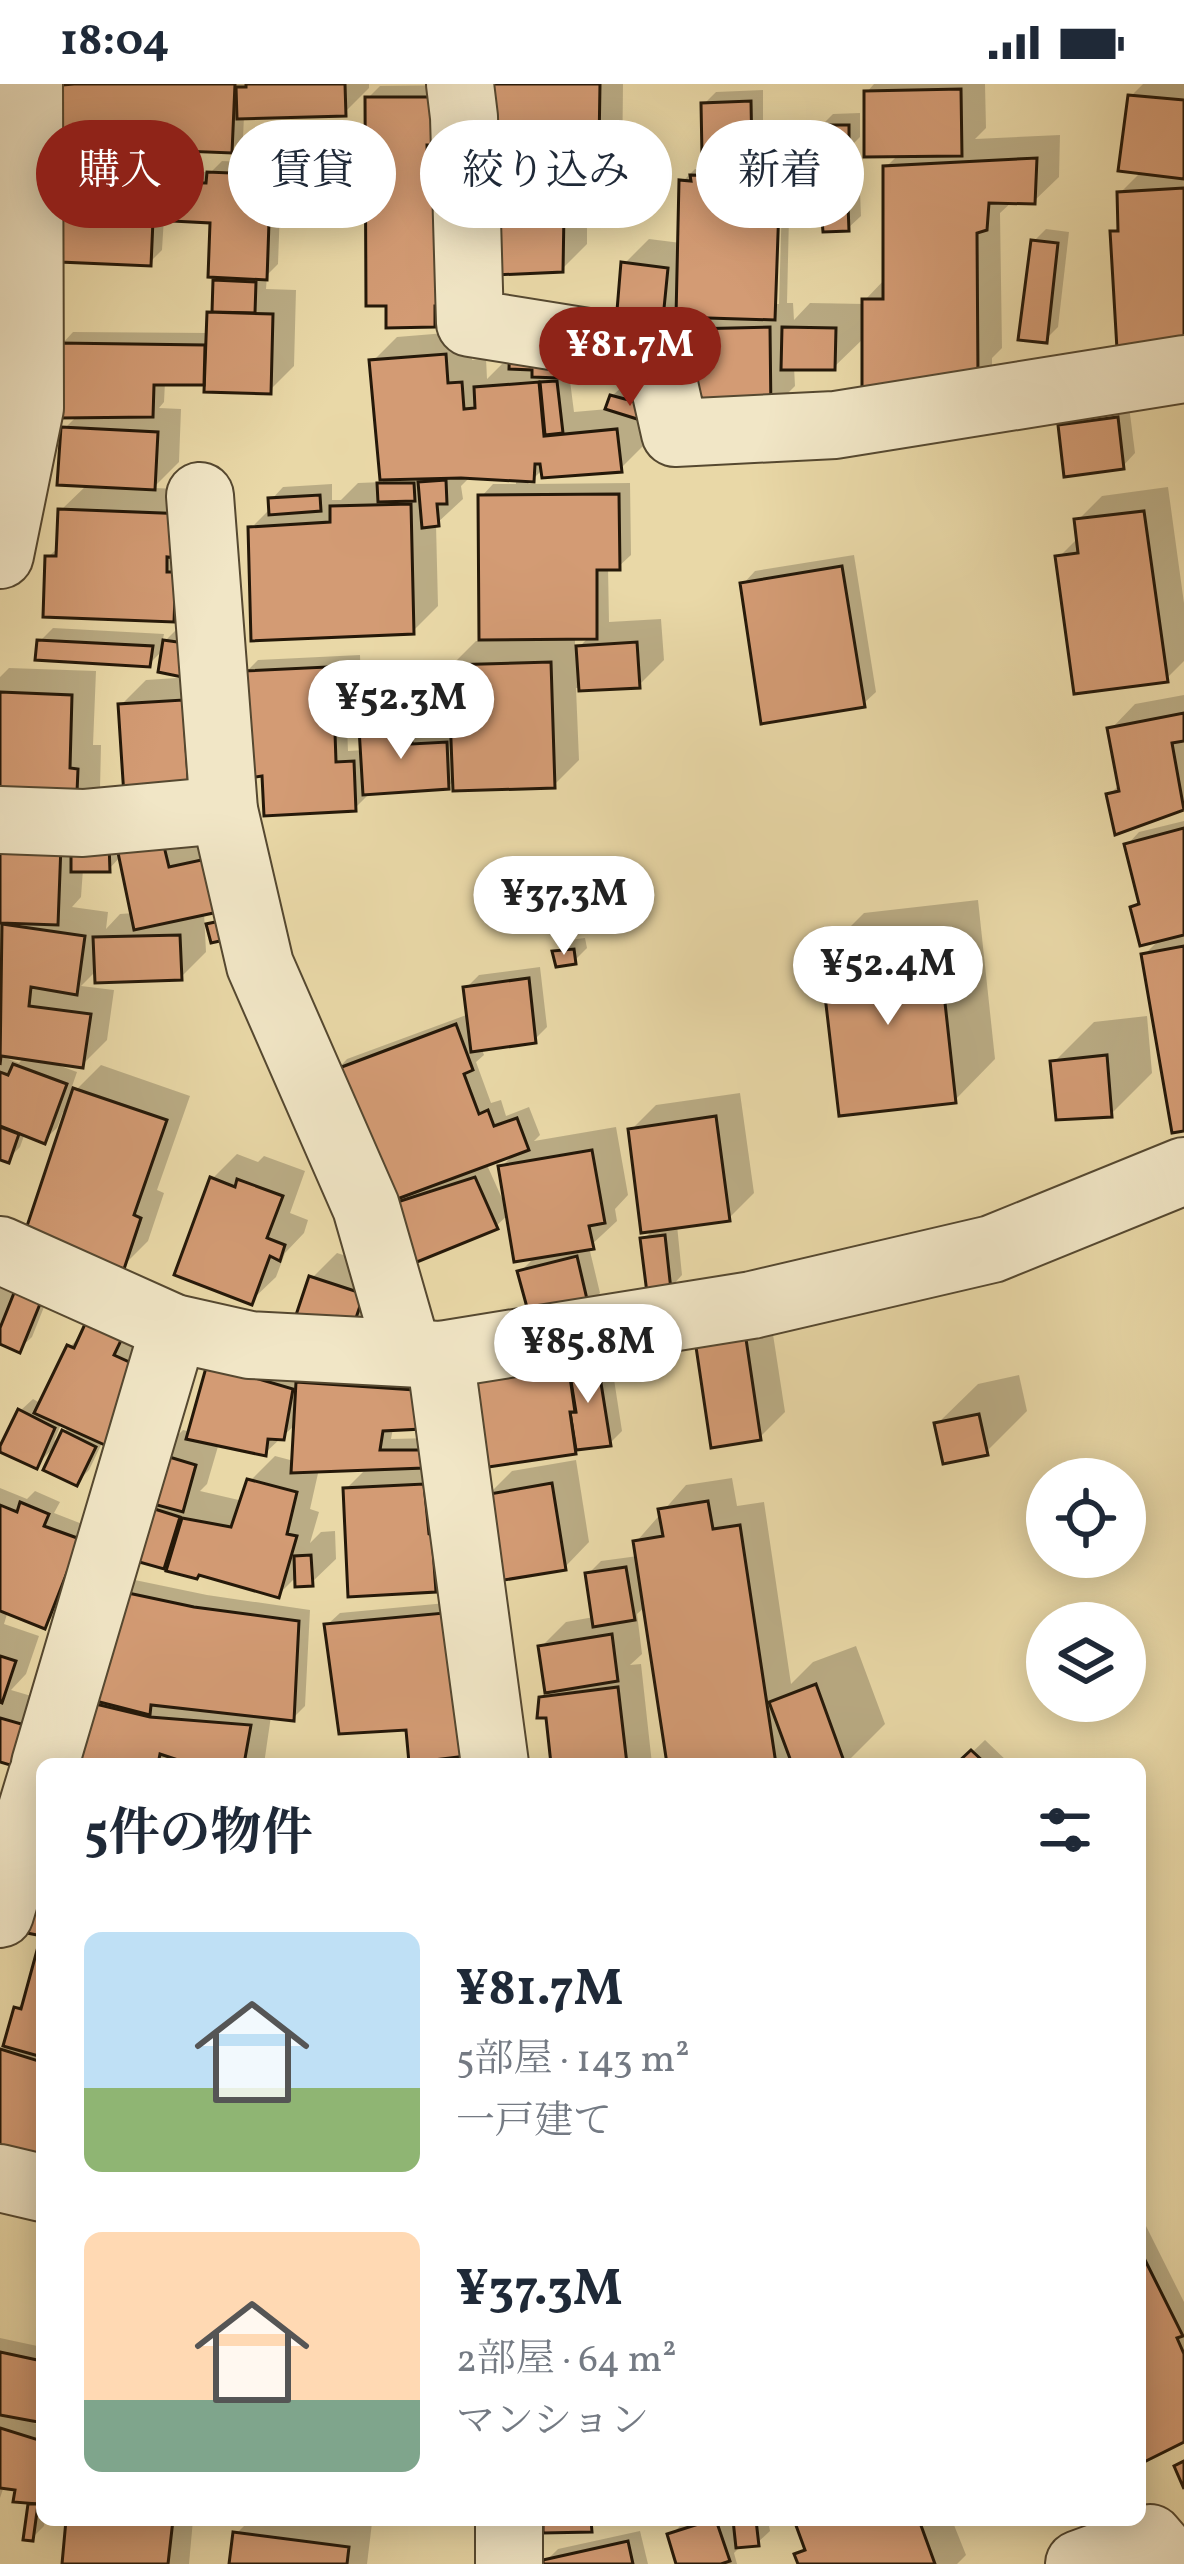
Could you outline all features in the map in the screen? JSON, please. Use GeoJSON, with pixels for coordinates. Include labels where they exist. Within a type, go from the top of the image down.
{"type":"FeatureCollection","features":[{"type":"Feature","properties":{"kind":"street"},"geometry":{"type":"LineString","coordinates":[[0,554],[30,408],[29,84]]}},
{"type":"Feature","properties":{"kind":"street"},"geometry":{"type":"LineString","coordinates":[[460,84],[470,323],[656,352],[675,433],[835,424],[1184,372]]}},
{"type":"Feature","properties":{"kind":"street"},"geometry":{"type":"LineString","coordinates":[[200,496],[224,810],[260,965],[366,1207],[424,1354],[493,1758]]}},
{"type":"Feature","properties":{"kind":"street"},"geometry":{"type":"LineString","coordinates":[[0,820],[83,823],[224,810]]}},
{"type":"Feature","properties":{"kind":"street"},"geometry":{"type":"LineString","coordinates":[[0,1250],[174,1328],[250,1346],[424,1354],[752,1305],[992,1249],[1184,1171]]}},
{"type":"Feature","properties":{"kind":"street"},"geometry":{"type":"LineString","coordinates":[[47,1758],[174,1328]]}},
{"type":"Feature","properties":{"kind":"street"},"geometry":{"type":"LineString","coordinates":[[0,1914],[36,1795]]}},
{"type":"Feature","properties":{"kind":"street"},"geometry":{"type":"LineString","coordinates":[[0,2178],[36,2187]]}},
{"type":"Feature","properties":{"kind":"street"},"geometry":{"type":"LineString","coordinates":[[509,2526],[509,2564]]}},
{"type":"Feature","properties":{"kind":"street"},"geometry":{"type":"LineString","coordinates":[[1078,2564],[1153,2540]]}},
{"type":"Feature","properties":{"kind":"building"},"geometry":{"type":"Polygon","coordinates":[[[235,84],[228,153],[204,152],[204,120],[61,120],[62,85],[235,84]]]}},
{"type":"Feature","properties":{"kind":"building"},"geometry":{"type":"Polygon","coordinates":[[[345,84],[346,116],[237,119],[236,87],[345,84]]]}},
{"type":"Feature","properties":{"kind":"building"},"geometry":{"type":"Polygon","coordinates":[[[489,84],[600,84],[599,120],[489,120],[489,84]]]}},
{"type":"Feature","properties":{"kind":"building"},"geometry":{"type":"Polygon","coordinates":[[[961,89],[962,156],[864,157],[864,91],[961,89]]]}},
{"type":"Feature","properties":{"kind":"building"},"geometry":{"type":"Polygon","coordinates":[[[1128,95],[1184,100],[1184,179],[1118,171],[1128,95]]]}},
{"type":"Feature","properties":{"kind":"building"},"geometry":{"type":"Polygon","coordinates":[[[365,97],[451,97],[451,120],[420,120],[420,228],[456,228],[457,306],[435,306],[435,327],[386,328],[386,306],[366,306],[366,228],[396,228],[396,120],[365,120],[365,97]]]}},
{"type":"Feature","properties":{"kind":"building"},"geometry":{"type":"Polygon","coordinates":[[[751,101],[751,120],[701,120],[701,103],[751,101]]]}},
{"type":"Feature","properties":{"kind":"building"},"geometry":{"type":"Polygon","coordinates":[[[1037,158],[1035,204],[989,203],[987,230],[977,233],[978,376],[862,398],[862,299],[883,299],[883,166],[1037,158]]]}},
{"type":"Feature","properties":{"kind":"building"},"geometry":{"type":"Polygon","coordinates":[[[207,172],[228,173],[228,228],[269,228],[267,280],[208,277],[210,223],[204,223],[207,172]]]}},
{"type":"Feature","properties":{"kind":"building"},"geometry":{"type":"Polygon","coordinates":[[[690,175],[696,175],[696,228],[778,228],[775,320],[676,317],[679,180],[691,181],[690,175]]]}},
{"type":"Feature","properties":{"kind":"building"},"geometry":{"type":"Polygon","coordinates":[[[1184,188],[1184,362],[1118,366],[1110,231],[1118,231],[1117,192],[1184,188]]]}},
{"type":"Feature","properties":{"kind":"building"},"geometry":{"type":"Polygon","coordinates":[[[62,228],[153,228],[151,266],[60,262],[62,228]]]}},
{"type":"Feature","properties":{"kind":"building"},"geometry":{"type":"Polygon","coordinates":[[[492,228],[564,228],[563,272],[494,275],[492,228]]]}},
{"type":"Feature","properties":{"kind":"building"},"geometry":{"type":"Polygon","coordinates":[[[823,228],[849,228],[849,231],[823,232],[823,228]]]}},
{"type":"Feature","properties":{"kind":"building"},"geometry":{"type":"Polygon","coordinates":[[[1031,240],[1058,243],[1047,343],[1018,340],[1031,240]]]}},
{"type":"Feature","properties":{"kind":"building"},"geometry":{"type":"Polygon","coordinates":[[[621,262],[668,268],[661,339],[615,335],[621,262]]]}},
{"type":"Feature","properties":{"kind":"building"},"geometry":{"type":"Polygon","coordinates":[[[213,280],[256,282],[255,313],[212,312],[213,280]]]}},
{"type":"Feature","properties":{"kind":"building"},"geometry":{"type":"Polygon","coordinates":[[[207,312],[273,314],[271,394],[204,392],[207,312]]]}},
{"type":"Feature","properties":{"kind":"building"},"geometry":{"type":"Polygon","coordinates":[[[770,327],[771,414],[693,415],[691,329],[770,327]]]}},
{"type":"Feature","properties":{"kind":"building"},"geometry":{"type":"Polygon","coordinates":[[[782,327],[836,328],[835,370],[781,370],[782,327]]]}},
{"type":"Feature","properties":{"kind":"building"},"geometry":{"type":"Polygon","coordinates":[[[510,337],[560,368],[559,378],[532,377],[532,370],[509,369],[510,337]]]}},
{"type":"Feature","properties":{"kind":"building"},"geometry":{"type":"Polygon","coordinates":[[[58,343],[205,345],[204,385],[154,385],[153,417],[59,418],[58,343]]]}},
{"type":"Feature","properties":{"kind":"building"},"geometry":{"type":"Polygon","coordinates":[[[446,354],[448,383],[462,382],[464,409],[475,408],[474,387],[539,382],[544,436],[617,429],[622,472],[542,478],[540,464],[535,464],[534,482],[380,480],[369,360],[446,354]]]}},
{"type":"Feature","properties":{"kind":"building"},"geometry":{"type":"Polygon","coordinates":[[[557,381],[563,433],[545,435],[540,382],[557,381]]]}},
{"type":"Feature","properties":{"kind":"building"},"geometry":{"type":"Polygon","coordinates":[[[610,395],[655,407],[650,423],[605,409],[610,395]]]}},
{"type":"Feature","properties":{"kind":"building"},"geometry":{"type":"Polygon","coordinates":[[[1118,417],[1124,469],[1064,477],[1058,425],[1118,417]]]}},
{"type":"Feature","properties":{"kind":"building"},"geometry":{"type":"Polygon","coordinates":[[[61,427],[158,432],[155,490],[57,485],[61,427]]]}},
{"type":"Feature","properties":{"kind":"building"},"geometry":{"type":"Polygon","coordinates":[[[446,480],[447,504],[437,504],[439,526],[422,528],[418,482],[446,480]]]}},
{"type":"Feature","properties":{"kind":"building"},"geometry":{"type":"Polygon","coordinates":[[[377,483],[414,483],[415,501],[378,502],[377,483]]]}},
{"type":"Feature","properties":{"kind":"building"},"geometry":{"type":"Polygon","coordinates":[[[619,494],[620,570],[597,570],[597,639],[479,640],[478,495],[619,494]]]}},
{"type":"Feature","properties":{"kind":"building"},"geometry":{"type":"Polygon","coordinates":[[[320,495],[321,511],[269,515],[268,498],[320,495]]]}},
{"type":"Feature","properties":{"kind":"building"},"geometry":{"type":"Polygon","coordinates":[[[411,504],[414,634],[251,641],[248,527],[330,522],[330,506],[411,504]]]}},
{"type":"Feature","properties":{"kind":"building"},"geometry":{"type":"Polygon","coordinates":[[[58,509],[187,514],[186,559],[167,557],[167,572],[176,572],[174,622],[43,617],[45,556],[56,556],[58,509]]]}},
{"type":"Feature","properties":{"kind":"building"},"geometry":{"type":"Polygon","coordinates":[[[1144,511],[1168,682],[1074,694],[1055,556],[1078,553],[1074,519],[1144,511]]]}},
{"type":"Feature","properties":{"kind":"building"},"geometry":{"type":"Polygon","coordinates":[[[842,566],[865,707],[761,724],[740,583],[842,566]]]}},
{"type":"Feature","properties":{"kind":"building"},"geometry":{"type":"Polygon","coordinates":[[[37,640],[153,646],[150,667],[35,660],[37,640]]]}},
{"type":"Feature","properties":{"kind":"building"},"geometry":{"type":"Polygon","coordinates":[[[163,640],[192,644],[187,678],[158,672],[163,640]]]}},
{"type":"Feature","properties":{"kind":"building"},"geometry":{"type":"Polygon","coordinates":[[[637,642],[640,688],[579,691],[576,646],[637,642]]]}},
{"type":"Feature","properties":{"kind":"building"},"geometry":{"type":"Polygon","coordinates":[[[551,662],[555,788],[453,791],[448,665],[551,662]]]}},
{"type":"Feature","properties":{"kind":"building"},"geometry":{"type":"Polygon","coordinates":[[[348,666],[350,701],[334,703],[336,762],[354,761],[356,811],[264,816],[262,776],[248,778],[243,671],[348,666]]]}},
{"type":"Feature","properties":{"kind":"building"},"geometry":{"type":"Polygon","coordinates":[[[0,692],[72,695],[70,768],[78,769],[76,816],[0,812],[0,692]]]}},
{"type":"Feature","properties":{"kind":"building"},"geometry":{"type":"Polygon","coordinates":[[[183,700],[189,792],[124,796],[118,704],[183,700]]]}},
{"type":"Feature","properties":{"kind":"building"},"geometry":{"type":"Polygon","coordinates":[[[1184,713],[1184,741],[1172,743],[1184,810],[1115,835],[1106,794],[1119,791],[1107,728],[1184,713]]]}},
{"type":"Feature","properties":{"kind":"building"},"geometry":{"type":"Polygon","coordinates":[[[410,723],[412,744],[447,742],[449,789],[363,795],[359,728],[410,723]]]}},
{"type":"Feature","properties":{"kind":"building"},"geometry":{"type":"Polygon","coordinates":[[[1184,828],[1184,935],[1140,946],[1130,907],[1139,904],[1124,844],[1184,828]]]}},
{"type":"Feature","properties":{"kind":"building"},"geometry":{"type":"Polygon","coordinates":[[[162,838],[169,867],[220,856],[232,909],[134,930],[116,843],[162,838]]]}},
{"type":"Feature","properties":{"kind":"building"},"geometry":{"type":"Polygon","coordinates":[[[0,843],[61,845],[58,925],[0,923],[0,843]]]}},
{"type":"Feature","properties":{"kind":"building"},"geometry":{"type":"Polygon","coordinates":[[[109,843],[110,872],[71,872],[71,845],[109,843]]]}},
{"type":"Feature","properties":{"kind":"building"},"geometry":{"type":"Polygon","coordinates":[[[234,918],[238,937],[211,943],[206,924],[234,918]]]}},
{"type":"Feature","properties":{"kind":"building"},"geometry":{"type":"Polygon","coordinates":[[[2,924],[85,936],[77,995],[31,987],[29,1006],[91,1014],[83,1068],[1,1056],[0,1065],[2,924]]]}},
{"type":"Feature","properties":{"kind":"building"},"geometry":{"type":"Polygon","coordinates":[[[180,935],[182,980],[95,983],[93,937],[180,935]]]}},
{"type":"Feature","properties":{"kind":"building"},"geometry":{"type":"Polygon","coordinates":[[[938,939],[956,1103],[839,1116],[820,953],[938,939]]]}},
{"type":"Feature","properties":{"kind":"building"},"geometry":{"type":"Polygon","coordinates":[[[1184,946],[1184,1131],[1172,1133],[1141,954],[1184,946]]]}},
{"type":"Feature","properties":{"kind":"building"},"geometry":{"type":"Polygon","coordinates":[[[574,949],[576,964],[556,967],[552,951],[574,949]]]}},
{"type":"Feature","properties":{"kind":"building"},"geometry":{"type":"Polygon","coordinates":[[[529,978],[536,1043],[471,1052],[463,987],[529,978]]]}},
{"type":"Feature","properties":{"kind":"building"},"geometry":{"type":"Polygon","coordinates":[[[456,1024],[473,1070],[464,1074],[479,1114],[488,1110],[494,1126],[517,1118],[529,1150],[381,1205],[331,1071],[456,1024]]]}},
{"type":"Feature","properties":{"kind":"building"},"geometry":{"type":"Polygon","coordinates":[[[1107,1055],[1112,1117],[1056,1120],[1050,1061],[1107,1055]]]}},
{"type":"Feature","properties":{"kind":"building"},"geometry":{"type":"Polygon","coordinates":[[[13,1064],[67,1084],[45,1144],[0,1126],[0,1072],[8,1075],[13,1064]]]}},
{"type":"Feature","properties":{"kind":"building"},"geometry":{"type":"Polygon","coordinates":[[[73,1088],[167,1120],[134,1215],[141,1218],[124,1269],[24,1235],[73,1088]]]}},
{"type":"Feature","properties":{"kind":"building"},"geometry":{"type":"Polygon","coordinates":[[[716,1116],[730,1221],[641,1233],[628,1129],[716,1116]]]}},
{"type":"Feature","properties":{"kind":"building"},"geometry":{"type":"Polygon","coordinates":[[[0,1127],[19,1134],[9,1163],[0,1160],[0,1127]]]}},
{"type":"Feature","properties":{"kind":"building"},"geometry":{"type":"Polygon","coordinates":[[[592,1150],[605,1223],[589,1226],[594,1249],[514,1262],[498,1166],[592,1150]]]}},
{"type":"Feature","properties":{"kind":"building"},"geometry":{"type":"Polygon","coordinates":[[[210,1177],[235,1187],[237,1179],[283,1196],[267,1238],[285,1245],[280,1261],[270,1256],[252,1305],[174,1275],[210,1177]]]}},
{"type":"Feature","properties":{"kind":"building"},"geometry":{"type":"Polygon","coordinates":[[[475,1177],[498,1229],[412,1264],[388,1205],[475,1177]]]}},
{"type":"Feature","properties":{"kind":"building"},"geometry":{"type":"Polygon","coordinates":[[[665,1235],[671,1290],[647,1293],[640,1238],[665,1235]]]}},
{"type":"Feature","properties":{"kind":"building"},"geometry":{"type":"Polygon","coordinates":[[[577,1256],[589,1308],[531,1322],[517,1271],[577,1256]]]}},
{"type":"Feature","properties":{"kind":"building"},"geometry":{"type":"Polygon","coordinates":[[[309,1276],[364,1294],[348,1342],[293,1324],[309,1276]]]}},
{"type":"Feature","properties":{"kind":"building"},"geometry":{"type":"Polygon","coordinates":[[[16,1288],[42,1299],[20,1353],[0,1344],[0,1328],[16,1288]]]}},
{"type":"Feature","properties":{"kind":"building"},"geometry":{"type":"Polygon","coordinates":[[[91,1311],[127,1328],[114,1355],[149,1371],[116,1450],[34,1413],[67,1345],[74,1348],[91,1311]]]}},
{"type":"Feature","properties":{"kind":"building"},"geometry":{"type":"Polygon","coordinates":[[[746,1339],[761,1440],[711,1448],[696,1347],[746,1339]]]}},
{"type":"Feature","properties":{"kind":"building"},"geometry":{"type":"Polygon","coordinates":[[[597,1358],[611,1446],[576,1450],[568,1363],[597,1358]]]}},
{"type":"Feature","properties":{"kind":"building"},"geometry":{"type":"Polygon","coordinates":[[[568,1363],[576,1454],[475,1469],[462,1378],[568,1363]]]}},
{"type":"Feature","properties":{"kind":"building"},"geometry":{"type":"Polygon","coordinates":[[[207,1364],[293,1389],[284,1440],[268,1439],[266,1456],[186,1439],[207,1364]]]}},
{"type":"Feature","properties":{"kind":"building"},"geometry":{"type":"Polygon","coordinates":[[[296,1382],[415,1390],[422,1429],[383,1431],[380,1450],[421,1450],[424,1468],[291,1473],[296,1382]]]}},
{"type":"Feature","properties":{"kind":"building"},"geometry":{"type":"Polygon","coordinates":[[[18,1409],[55,1428],[37,1469],[0,1452],[18,1409]]]}},
{"type":"Feature","properties":{"kind":"building"},"geometry":{"type":"Polygon","coordinates":[[[979,1414],[988,1455],[943,1464],[934,1423],[979,1414]]]}},
{"type":"Feature","properties":{"kind":"building"},"geometry":{"type":"Polygon","coordinates":[[[62,1430],[96,1447],[77,1486],[43,1470],[62,1430]]]}},
{"type":"Feature","properties":{"kind":"building"},"geometry":{"type":"Polygon","coordinates":[[[156,1453],[196,1465],[183,1512],[142,1501],[156,1453]]]}},
{"type":"Feature","properties":{"kind":"building"},"geometry":{"type":"Polygon","coordinates":[[[247,1479],[297,1492],[287,1534],[297,1536],[279,1598],[199,1575],[197,1579],[166,1571],[182,1518],[231,1527],[247,1479]]]}},
{"type":"Feature","properties":{"kind":"building"},"geometry":{"type":"Polygon","coordinates":[[[552,1483],[566,1570],[498,1581],[484,1495],[552,1483]]]}},
{"type":"Feature","properties":{"kind":"building"},"geometry":{"type":"Polygon","coordinates":[[[424,1484],[436,1592],[348,1597],[343,1488],[424,1484]]]}},
{"type":"Feature","properties":{"kind":"building"},"geometry":{"type":"Polygon","coordinates":[[[708,1501],[713,1529],[740,1525],[775,1758],[666,1758],[633,1541],[663,1536],[658,1509],[708,1501]]]}},
{"type":"Feature","properties":{"kind":"building"},"geometry":{"type":"Polygon","coordinates":[[[20,1502],[49,1514],[44,1526],[80,1539],[45,1629],[0,1611],[0,1505],[17,1512],[20,1502]]]}},
{"type":"Feature","properties":{"kind":"building"},"geometry":{"type":"Polygon","coordinates":[[[142,1505],[180,1517],[164,1569],[125,1558],[142,1505]]]}},
{"type":"Feature","properties":{"kind":"building"},"geometry":{"type":"Polygon","coordinates":[[[311,1555],[313,1586],[295,1587],[294,1556],[311,1555]]]}},
{"type":"Feature","properties":{"kind":"building"},"geometry":{"type":"Polygon","coordinates":[[[626,1567],[635,1620],[593,1627],[585,1573],[626,1567]]]}},
{"type":"Feature","properties":{"kind":"building"},"geometry":{"type":"Polygon","coordinates":[[[114,1590],[299,1621],[294,1721],[151,1705],[150,1715],[84,1698],[114,1590]]]}},
{"type":"Feature","properties":{"kind":"building"},"geometry":{"type":"Polygon","coordinates":[[[466,1611],[491,1753],[409,1758],[406,1730],[339,1734],[324,1624],[466,1611]]]}},
{"type":"Feature","properties":{"kind":"building"},"geometry":{"type":"Polygon","coordinates":[[[612,1634],[618,1681],[545,1693],[538,1646],[612,1634]]]}},
{"type":"Feature","properties":{"kind":"building"},"geometry":{"type":"Polygon","coordinates":[[[0,1656],[16,1661],[2,1703],[0,1702],[0,1656]]]}},
{"type":"Feature","properties":{"kind":"building"},"geometry":{"type":"Polygon","coordinates":[[[816,1684],[843,1758],[790,1758],[769,1702],[816,1684]]]}},
{"type":"Feature","properties":{"kind":"building"},"geometry":{"type":"Polygon","coordinates":[[[618,1687],[626,1758],[550,1758],[546,1718],[537,1718],[539,1697],[618,1687]]]}},
{"type":"Feature","properties":{"kind":"building"},"geometry":{"type":"Polygon","coordinates":[[[83,1701],[150,1717],[251,1725],[245,1758],[160,1754],[159,1758],[67,1758],[83,1701]]]}},
{"type":"Feature","properties":{"kind":"building"},"geometry":{"type":"Polygon","coordinates":[[[0,1718],[32,1727],[20,1768],[0,1762],[0,1718]]]}},
{"type":"Feature","properties":{"kind":"building"},"geometry":{"type":"Polygon","coordinates":[[[36,1896],[36,1935],[27,1933],[36,1896]]]}},
{"type":"Feature","properties":{"kind":"building"},"geometry":{"type":"Polygon","coordinates":[[[36,1954],[36,2055],[3,2046],[14,2007],[21,2009],[36,1954]]]}},
{"type":"Feature","properties":{"kind":"building"},"geometry":{"type":"Polygon","coordinates":[[[0,2049],[36,2060],[36,2174],[0,2162],[0,2049]]]}},
{"type":"Feature","properties":{"kind":"building"},"geometry":{"type":"Polygon","coordinates":[[[1146,2262],[1183,2336],[1177,2338],[1184,2354],[1184,2442],[1146,2461],[1146,2262]]]}},
{"type":"Feature","properties":{"kind":"building"},"geometry":{"type":"Polygon","coordinates":[[[0,2352],[36,2360],[36,2422],[0,2415],[0,2352]]]}},
{"type":"Feature","properties":{"kind":"building"},"geometry":{"type":"Polygon","coordinates":[[[0,2428],[36,2439],[36,2504],[13,2502],[15,2490],[0,2488],[0,2428]]]}},
{"type":"Feature","properties":{"kind":"building"},"geometry":{"type":"Polygon","coordinates":[[[1184,2461],[1184,2489],[1174,2466],[1184,2461]]]}},
{"type":"Feature","properties":{"kind":"building"},"geometry":{"type":"Polygon","coordinates":[[[28,2504],[36,2504],[33,2541],[23,2540],[28,2504]]]}},
{"type":"Feature","properties":{"kind":"building"},"geometry":{"type":"Polygon","coordinates":[[[65,2526],[172,2526],[168,2564],[62,2564],[65,2526]]]}},
{"type":"Feature","properties":{"kind":"building"},"geometry":{"type":"Polygon","coordinates":[[[543,2526],[592,2526],[592,2532],[543,2533],[543,2526]]]}},
{"type":"Feature","properties":{"kind":"building"},"geometry":{"type":"Polygon","coordinates":[[[692,2526],[718,2526],[730,2561],[676,2564],[667,2534],[692,2526]]]}},
{"type":"Feature","properties":{"kind":"building"},"geometry":{"type":"Polygon","coordinates":[[[734,2526],[757,2526],[759,2546],[736,2548],[734,2526]]]}},
{"type":"Feature","properties":{"kind":"building"},"geometry":{"type":"Polygon","coordinates":[[[796,2526],[921,2526],[935,2564],[798,2564],[794,2554],[805,2550],[796,2526]]]}},
{"type":"Feature","properties":{"kind":"building"},"geometry":{"type":"Polygon","coordinates":[[[233,2532],[349,2547],[347,2564],[229,2564],[233,2532]]]}},
{"type":"Feature","properties":{"kind":"building"},"geometry":{"type":"Polygon","coordinates":[[[628,2541],[633,2564],[543,2564],[543,2560],[628,2541]]]}}]}
